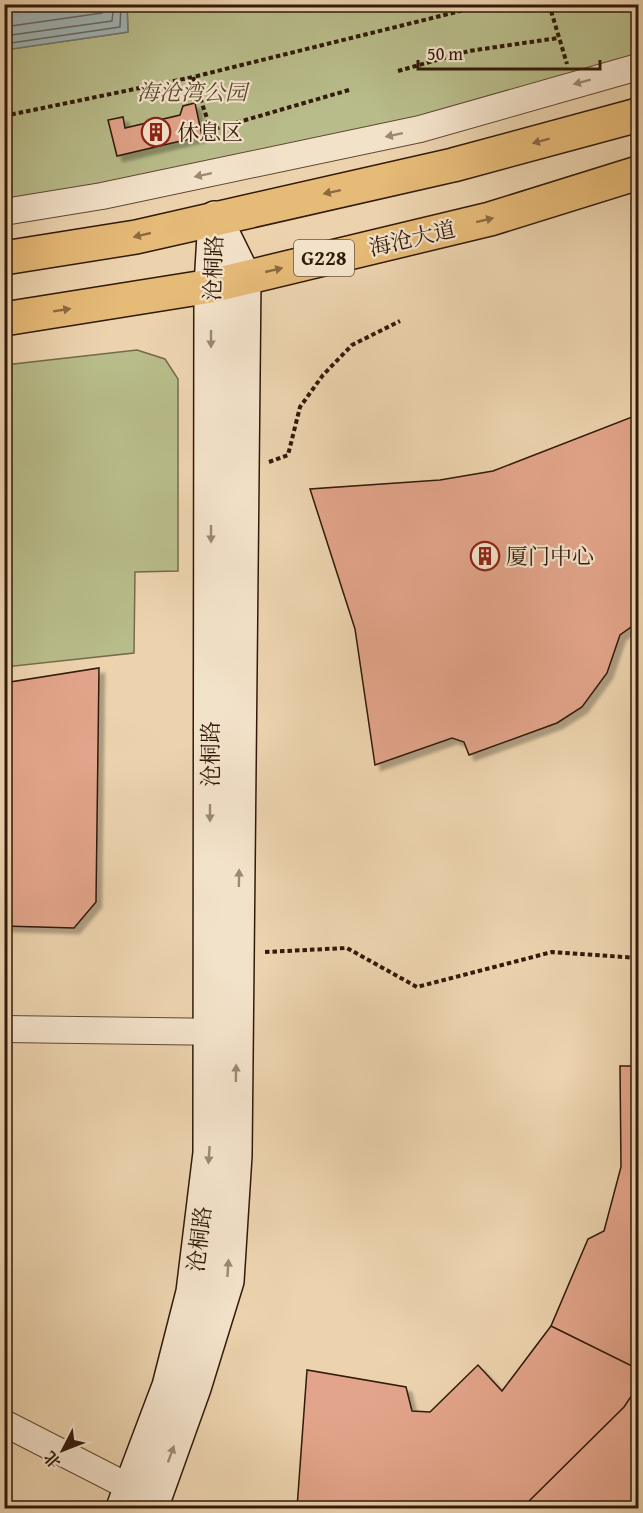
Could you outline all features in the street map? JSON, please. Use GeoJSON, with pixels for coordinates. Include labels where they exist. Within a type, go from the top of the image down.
{"type":"FeatureCollection","features":[{"type":"Feature","properties":{"kind":"highway"},"geometry":{"type":"LineString","coordinates":[[4,258],[136,237],[453,165],[639,115]]}},
{"type":"Feature","properties":{"kind":"highway","name":"海沧大道"},"geometry":{"type":"LineString","coordinates":[[4,319],[211,286],[490,219],[639,173]]}},
{"type":"Feature","properties":{"kind":"main road","name":"沧桐路"},"geometry":{"type":"LineString","coordinates":[[140,1500],[193,1292],[223,1032],[238,953],[244,277],[215,218]]}},
{"type":"Feature","properties":{"kind":"main road","name":"沧桐路"},"geometry":{"type":"LineString","coordinates":[[215,218],[211,286],[223,1032]]}},
{"type":"Feature","properties":{"kind":"street"},"geometry":{"type":"LineString","coordinates":[[4,212],[102,196],[420,129],[639,67]]}},
{"type":"Feature","properties":{"kind":"street"},"geometry":{"type":"LineString","coordinates":[[4,1029],[223,1032]]}},
{"type":"Feature","properties":{"kind":"street"},"geometry":{"type":"LineString","coordinates":[[4,1423],[140,1500]]}},
{"type":"Feature","properties":{"kind":"path"},"geometry":{"type":"LineString","coordinates":[[4,116],[193,77],[489,4]]}},
{"type":"Feature","properties":{"kind":"path"},"geometry":{"type":"LineString","coordinates":[[549,4],[573,85]]}},
{"type":"Feature","properties":{"kind":"path"},"geometry":{"type":"LineString","coordinates":[[398,71],[469,51],[558,38]]}},
{"type":"Feature","properties":{"kind":"path"},"geometry":{"type":"LineString","coordinates":[[193,77],[211,130],[349,90]]}},
{"type":"Feature","properties":{"kind":"path"},"geometry":{"type":"LineString","coordinates":[[288,455],[300,407],[323,375],[352,345],[400,321]]}},
{"type":"Feature","properties":{"kind":"path"},"geometry":{"type":"LineString","coordinates":[[238,953],[348,948],[417,987],[552,952],[639,958]]}},
{"type":"Feature","properties":{"kind":"green space","name":"海沧湾公园"},"geometry":{"type":"Polygon","coordinates":[[[127,5],[638,5],[638,61],[5,220],[4,50],[128,32],[127,5]]]}},
{"type":"Feature","properties":{"kind":"green space"},"geometry":{"type":"Polygon","coordinates":[[[137,350],[165,359],[178,379],[178,571],[135,572],[134,653],[5,667],[5,365],[137,350]]]}},
{"type":"Feature","properties":{"kind":"water"},"geometry":{"type":"Polygon","coordinates":[[[4,5],[127,5],[128,32],[5,50],[4,5]]]}},
{"type":"Feature","properties":{"kind":"building","name":"休息区"},"geometry":{"type":"Polygon","coordinates":[[[195,103],[202,136],[117,156],[108,120],[123,117],[125,128],[180,115],[183,106],[195,103]]]}},
{"type":"Feature","properties":{"kind":"building","name":"厦门中心"},"geometry":{"type":"Polygon","coordinates":[[[637,415],[638,622],[620,635],[607,673],[582,707],[557,723],[469,755],[464,742],[452,738],[375,765],[355,629],[310,489],[440,480],[493,471],[637,415]]]}},
{"type":"Feature","properties":{"kind":"building"},"geometry":{"type":"Polygon","coordinates":[[[99,668],[96,902],[74,928],[4,926],[4,683],[99,668]]]}},
{"type":"Feature","properties":{"kind":"building"},"geometry":{"type":"Polygon","coordinates":[[[620,1066],[638,1066],[638,1369],[551,1326],[588,1239],[604,1231],[621,1167],[620,1066]]]}},
{"type":"Feature","properties":{"kind":"building"},"geometry":{"type":"Polygon","coordinates":[[[551,1326],[638,1369],[638,1386],[624,1407],[522,1508],[297,1508],[307,1370],[406,1387],[412,1411],[430,1412],[478,1365],[502,1391],[551,1326]]]}},
{"type":"Feature","properties":{"kind":"building"},"geometry":{"type":"Polygon","coordinates":[[[638,1386],[638,1508],[522,1508],[624,1407],[638,1386]]]}},
{"type":"Feature","properties":{"kind":"place","name":"休息区"},"geometry":{"type":"Point","coordinates":[156,132]}},
{"type":"Feature","properties":{"kind":"place","name":"厦门中心"},"geometry":{"type":"Point","coordinates":[485,556]}}]}
